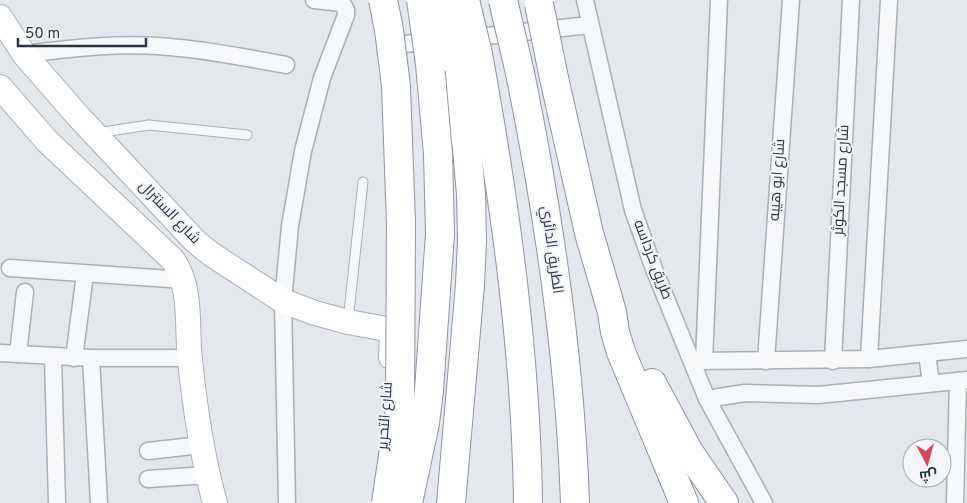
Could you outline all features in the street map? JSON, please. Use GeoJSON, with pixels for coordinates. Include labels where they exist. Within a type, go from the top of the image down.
{"type":"FeatureCollection","features":[{"type":"Feature","properties":{"kind":"highway"},"geometry":{"type":"LineString","coordinates":[[383,0],[396,86],[401,223],[400,408],[386,503]]}},
{"type":"Feature","properties":{"kind":"highway"},"geometry":{"type":"LineString","coordinates":[[408,503],[425,423],[429,390],[440,234],[438,154],[431,74],[421,0]]}},
{"type":"Feature","properties":{"kind":"highway"},"geometry":{"type":"LineString","coordinates":[[440,0],[466,56],[497,158],[511,262],[522,367],[528,503]]}},
{"type":"Feature","properties":{"kind":"highway"},"geometry":{"type":"LineString","coordinates":[[451,503],[470,285],[472,240],[471,194],[467,149],[465,0]]}},
{"type":"Feature","properties":{"kind":"highway","name":"الطريق الدائري"},"geometry":{"type":"LineString","coordinates":[[503,0],[536,151],[559,308],[573,446],[575,503]]}},
{"type":"Feature","properties":{"kind":"highway"},"geometry":{"type":"LineString","coordinates":[[538,2],[589,233],[612,312],[615,332],[621,352],[684,503]]}},
{"type":"Feature","properties":{"kind":"highway"},"geometry":{"type":"LineString","coordinates":[[612,312],[633,347],[689,452],[724,503]]}},
{"type":"Feature","properties":{"kind":"street"},"geometry":{"type":"LineString","coordinates":[[287,503],[283,301],[290,226],[303,151],[322,78],[346,16],[346,10],[342,3],[314,0]]}},
{"type":"Feature","properties":{"kind":"street","name":"طريق كرداسه"},"geometry":{"type":"LineString","coordinates":[[585,0],[633,210],[654,269],[697,361],[707,399],[764,503]]}},
{"type":"Feature","properties":{"kind":"street"},"geometry":{"type":"LineString","coordinates":[[719,0],[697,361],[833,361],[967,349]]}},
{"type":"Feature","properties":{"kind":"street","name":"شارع ابو هيبه"},"geometry":{"type":"LineString","coordinates":[[766,360],[791,0]]}},
{"type":"Feature","properties":{"kind":"street","name":"شارع مسجد الكوثر"},"geometry":{"type":"LineString","coordinates":[[833,361],[851,0]]}},
{"type":"Feature","properties":{"kind":"street"},"geometry":{"type":"LineString","coordinates":[[869,359],[889,0]]}},
{"type":"Feature","properties":{"kind":"street","name":"شارع السنترال"},"geometry":{"type":"LineString","coordinates":[[0,17],[24,54],[94,133],[204,249],[283,301],[315,313],[348,322],[392,330]]}},
{"type":"Feature","properties":{"kind":"street"},"geometry":{"type":"LineString","coordinates":[[392,330],[392,150],[384,60],[387,48],[393,45],[590,25]]}},
{"type":"Feature","properties":{"kind":"street"},"geometry":{"type":"LineString","coordinates":[[24,54],[90,47],[156,46],[221,52],[286,65]]}},
{"type":"Feature","properties":{"kind":"street","name":"شارع السنترال"},"geometry":{"type":"LineString","coordinates":[[3,96],[47,141],[173,260],[182,275]]}},
{"type":"Feature","properties":{"kind":"street"},"geometry":{"type":"LineString","coordinates":[[182,275],[204,249]]}},
{"type":"Feature","properties":{"kind":"street"},"geometry":{"type":"LineString","coordinates":[[10,268],[85,274],[182,275]]}},
{"type":"Feature","properties":{"kind":"street"},"geometry":{"type":"LineString","coordinates":[[74,358],[85,274]]}},
{"type":"Feature","properties":{"kind":"street"},"geometry":{"type":"LineString","coordinates":[[182,275],[186,291],[189,358],[201,445],[215,503]]}},
{"type":"Feature","properties":{"kind":"street"},"geometry":{"type":"LineString","coordinates":[[18,354],[25,292]]}},
{"type":"Feature","properties":{"kind":"street","name":"شارع التحرير"},"geometry":{"type":"LineString","coordinates":[[380,503],[392,330]]}},
{"type":"Feature","properties":{"kind":"street"},"geometry":{"type":"LineString","coordinates":[[0,353],[74,358],[189,358]]}},
{"type":"Feature","properties":{"kind":"street"},"geometry":{"type":"LineString","coordinates":[[927,354],[931,384]]}},
{"type":"Feature","properties":{"kind":"street"},"geometry":{"type":"LineString","coordinates":[[54,357],[57,503]]}},
{"type":"Feature","properties":{"kind":"street"},"geometry":{"type":"LineString","coordinates":[[91,358],[99,503]]}},
{"type":"Feature","properties":{"kind":"street"},"geometry":{"type":"LineString","coordinates":[[707,399],[744,393],[818,395],[962,380],[955,503]]}},
{"type":"Feature","properties":{"kind":"street"},"geometry":{"type":"LineString","coordinates":[[148,451],[201,445]]}},
{"type":"Feature","properties":{"kind":"street"},"geometry":{"type":"LineString","coordinates":[[148,478],[207,475]]}},
{"type":"Feature","properties":{"kind":"lane"},"geometry":{"type":"LineString","coordinates":[[94,133],[149,125],[247,135]]}},
{"type":"Feature","properties":{"kind":"lane"},"geometry":{"type":"LineString","coordinates":[[348,322],[363,182]]}}]}
